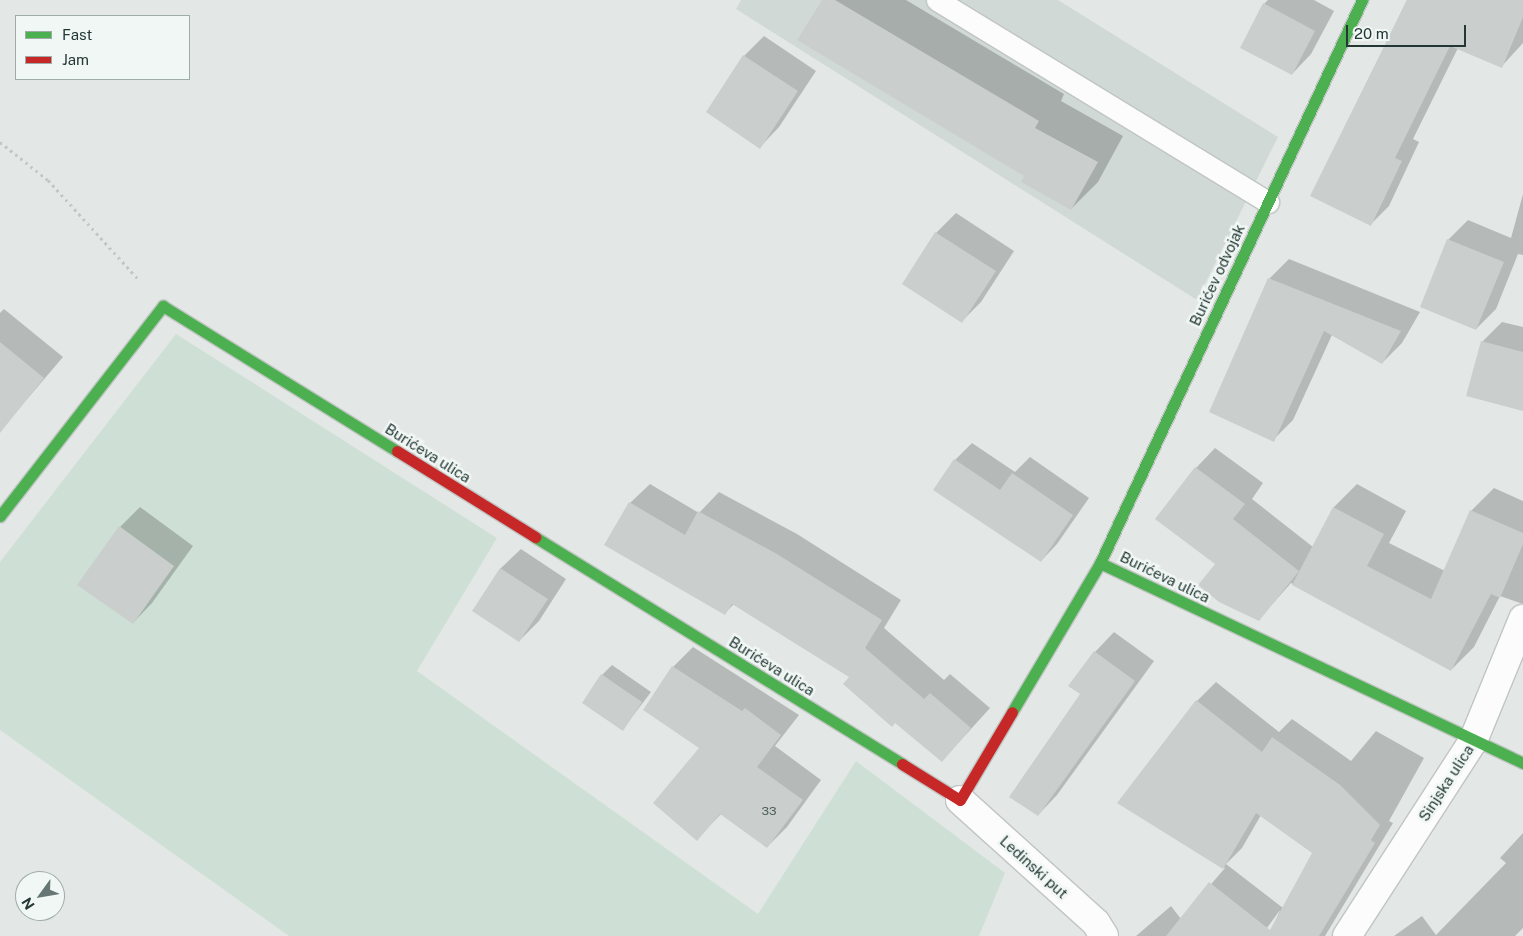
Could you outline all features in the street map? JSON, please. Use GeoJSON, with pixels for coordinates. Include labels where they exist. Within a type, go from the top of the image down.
{"type":"FeatureCollection","features":[{"type":"Feature","properties":{"kind":"street","name":"Burićev odvojak"},"geometry":{"type":"LineString","coordinates":[[1100,563],[1362,0]]}},
{"type":"Feature","properties":{"kind":"street"},"geometry":{"type":"LineString","coordinates":[[0,516],[163,306]]}},
{"type":"Feature","properties":{"kind":"street","name":"Burićeva ulica"},"geometry":{"type":"LineString","coordinates":[[163,306],[960,800],[1100,563],[1523,763]]}},
{"type":"Feature","properties":{"kind":"street","name":"Sinjska ulica"},"geometry":{"type":"LineString","coordinates":[[1348,936],[1473,741],[1523,619]]}},
{"type":"Feature","properties":{"kind":"street","name":"Ledinski put"},"geometry":{"type":"LineString","coordinates":[[960,800],[1096,923],[1104,936]]}},
{"type":"Feature","properties":{"kind":"lane"},"geometry":{"type":"LineString","coordinates":[[936,0],[1268,202]]}},
{"type":"Feature","properties":{"kind":"path"},"geometry":{"type":"LineString","coordinates":[[0,142],[48,180],[163,306]]}},
{"type":"Feature","properties":{"kind":"shaded area"},"geometry":{"type":"Polygon","coordinates":[[[741,0],[1058,0],[1278,137],[1197,300],[736,9],[741,0]]]}},
{"type":"Feature","properties":{"kind":"green space"},"geometry":{"type":"Polygon","coordinates":[[[176,334],[497,538],[417,671],[758,914],[856,761],[1005,873],[979,936],[289,936],[0,730],[0,562],[176,334]]]}},
{"type":"Feature","properties":{"kind":"building"},"geometry":{"type":"Polygon","coordinates":[[[822,0],[835,0],[1039,121],[1035,128],[1098,162],[1071,210],[1021,182],[1024,176],[797,40],[822,0]]]}},
{"type":"Feature","properties":{"kind":"building"},"geometry":{"type":"Polygon","coordinates":[[[1407,0],[1523,0],[1523,17],[1502,68],[1450,46],[1395,158],[1402,161],[1371,226],[1310,196],[1407,0]]]}},
{"type":"Feature","properties":{"kind":"building"},"geometry":{"type":"Polygon","coordinates":[[[1263,3],[1315,31],[1292,75],[1240,48],[1263,3]]]}},
{"type":"Feature","properties":{"kind":"building"},"geometry":{"type":"Polygon","coordinates":[[[743,55],[798,91],[760,149],[706,112],[743,55]]]}},
{"type":"Feature","properties":{"kind":"building"},"geometry":{"type":"Polygon","coordinates":[[[935,232],[996,271],[962,323],[902,284],[935,232]]]}},
{"type":"Feature","properties":{"kind":"building"},"geometry":{"type":"Polygon","coordinates":[[[1447,239],[1504,262],[1476,330],[1420,307],[1447,239]]]}},
{"type":"Feature","properties":{"kind":"building"},"geometry":{"type":"Polygon","coordinates":[[[1268,278],[1401,331],[1382,364],[1324,331],[1274,442],[1209,412],[1268,278]]]}},
{"type":"Feature","properties":{"kind":"building"},"geometry":{"type":"Polygon","coordinates":[[[1481,341],[1523,352],[1523,411],[1466,396],[1481,341]]]}},
{"type":"Feature","properties":{"kind":"building"},"geometry":{"type":"Polygon","coordinates":[[[0,342],[44,378],[0,433],[0,342]]]}},
{"type":"Feature","properties":{"kind":"building"},"geometry":{"type":"Polygon","coordinates":[[[954,459],[1000,490],[1012,473],[1073,515],[1041,562],[933,490],[954,459]]]}},
{"type":"Feature","properties":{"kind":"building"},"geometry":{"type":"Polygon","coordinates":[[[1195,467],[1245,504],[1233,519],[1299,571],[1259,621],[1219,602],[1198,585],[1215,564],[1155,519],[1195,467]]]}},
{"type":"Feature","properties":{"kind":"building"},"geometry":{"type":"Polygon","coordinates":[[[629,502],[685,535],[698,511],[777,554],[882,620],[865,648],[924,699],[930,693],[971,728],[942,762],[895,723],[892,727],[843,684],[849,677],[732,604],[725,615],[604,545],[629,502]]]}},
{"type":"Feature","properties":{"kind":"building"},"geometry":{"type":"Polygon","coordinates":[[[1333,507],[1384,534],[1367,566],[1431,599],[1470,510],[1523,533],[1523,544],[1500,598],[1491,594],[1451,671],[1292,585],[1333,507]]]}},
{"type":"Feature","properties":{"kind":"building"},"geometry":{"type":"Polygon","coordinates":[[[119,526],[174,566],[133,624],[77,585],[119,526]]]}},
{"type":"Feature","properties":{"kind":"building"},"geometry":{"type":"Polygon","coordinates":[[[500,568],[548,599],[519,642],[472,611],[500,568]]]}},
{"type":"Feature","properties":{"kind":"building"},"geometry":{"type":"Polygon","coordinates":[[[1094,651],[1135,681],[1038,816],[1009,797],[1080,694],[1068,686],[1094,651]]]}},
{"type":"Feature","properties":{"kind":"building"},"geometry":{"type":"Polygon","coordinates":[[[672,666],[742,711],[745,708],[781,735],[757,767],[803,800],[767,848],[720,814],[697,841],[653,803],[699,748],[643,710],[672,666]]]}},
{"type":"Feature","properties":{"kind":"building"},"geometry":{"type":"Polygon","coordinates":[[[601,674],[642,702],[623,731],[582,703],[601,674]]]}},
{"type":"Feature","properties":{"kind":"building"},"geometry":{"type":"Polygon","coordinates":[[[1196,700],[1262,752],[1272,737],[1340,785],[1380,825],[1371,840],[1375,843],[1319,936],[1166,936],[1209,882],[1270,930],[1312,853],[1256,813],[1223,869],[1117,803],[1196,700]]]}},
{"type":"Feature","properties":{"kind":"traffic: fast"},"geometry":{"type":"LineString","coordinates":[[1100,563],[1362,0]]}},
{"type":"Feature","properties":{"kind":"traffic: fast"},"geometry":{"type":"LineString","coordinates":[[0,516],[163,306],[397,451]]}},
{"type":"Feature","properties":{"kind":"traffic: fast"},"geometry":{"type":"LineString","coordinates":[[535,537],[902,764]]}},
{"type":"Feature","properties":{"kind":"traffic: fast"},"geometry":{"type":"LineString","coordinates":[[1012,712],[1100,563],[1523,763]]}},
{"type":"Feature","properties":{"kind":"traffic: jam"},"geometry":{"type":"LineString","coordinates":[[397,451],[535,537]]}},
{"type":"Feature","properties":{"kind":"traffic: jam"},"geometry":{"type":"LineString","coordinates":[[902,764],[960,800],[1012,712]]}}]}
